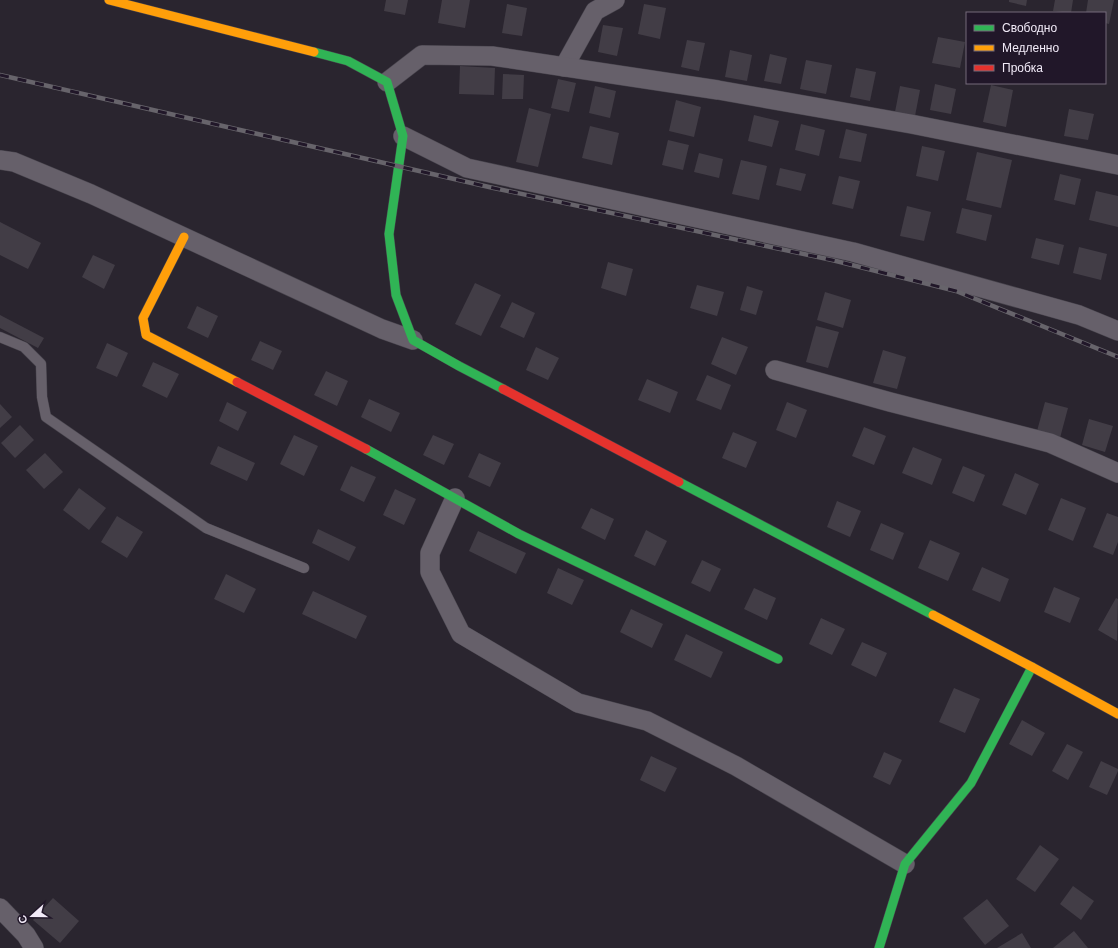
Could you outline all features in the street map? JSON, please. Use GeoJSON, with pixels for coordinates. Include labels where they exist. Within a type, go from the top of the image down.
{"type":"FeatureCollection","features":[{"type":"Feature","properties":{"kind":"main road"},"geometry":{"type":"LineString","coordinates":[[109,0],[348,61],[388,82],[403,136],[389,234],[396,295],[413,340],[465,370],[1032,667],[1118,714]]}},
{"type":"Feature","properties":{"kind":"main road"},"geometry":{"type":"LineString","coordinates":[[184,237],[143,318],[146,335],[360,446],[519,534],[778,659]]}},
{"type":"Feature","properties":{"kind":"main road"},"geometry":{"type":"LineString","coordinates":[[879,948],[905,864],[970,783],[1032,667]]}},
{"type":"Feature","properties":{"kind":"street"},"geometry":{"type":"LineString","coordinates":[[564,67],[594,6],[615,0]]}},
{"type":"Feature","properties":{"kind":"street"},"geometry":{"type":"LineString","coordinates":[[388,82],[422,55],[492,56],[741,94],[911,124],[1118,165]]}},
{"type":"Feature","properties":{"kind":"street"},"geometry":{"type":"LineString","coordinates":[[403,136],[467,168],[853,252],[1079,315],[1118,331]]}},
{"type":"Feature","properties":{"kind":"street"},"geometry":{"type":"LineString","coordinates":[[0,160],[14,162],[91,194],[382,329],[413,340]]}},
{"type":"Feature","properties":{"kind":"street"},"geometry":{"type":"LineString","coordinates":[[775,370],[890,402],[1050,443],[1118,473]]}},
{"type":"Feature","properties":{"kind":"street"},"geometry":{"type":"LineString","coordinates":[[455,498],[430,552],[430,572],[461,634],[578,703],[647,721],[736,766],[905,864]]}},
{"type":"Feature","properties":{"kind":"street"},"geometry":{"type":"LineString","coordinates":[[0,908],[26,935],[34,948]]}},
{"type":"Feature","properties":{"kind":"lane"},"geometry":{"type":"LineString","coordinates":[[0,337],[24,347],[40,364],[42,397],[46,417],[206,528],[304,568]]}},
{"type":"Feature","properties":{"kind":"building"},"geometry":{"type":"Polygon","coordinates":[[[386,0],[408,0],[405,15],[384,11],[386,0]]]}},
{"type":"Feature","properties":{"kind":"building"},"geometry":{"type":"Polygon","coordinates":[[[442,0],[470,0],[465,28],[438,23],[442,0]]]}},
{"type":"Feature","properties":{"kind":"building"},"geometry":{"type":"Polygon","coordinates":[[[1009,0],[1027,0],[1026,6],[1009,2],[1009,0]]]}},
{"type":"Feature","properties":{"kind":"building"},"geometry":{"type":"Polygon","coordinates":[[[1055,0],[1073,0],[1071,12],[1053,11],[1055,0]]]}},
{"type":"Feature","properties":{"kind":"building"},"geometry":{"type":"Polygon","coordinates":[[[1088,0],[1114,0],[1109,24],[1106,23],[1106,12],[1086,12],[1088,0]]]}},
{"type":"Feature","properties":{"kind":"building"},"geometry":{"type":"Polygon","coordinates":[[[507,4],[527,8],[522,36],[502,33],[507,4]]]}},
{"type":"Feature","properties":{"kind":"building"},"geometry":{"type":"Polygon","coordinates":[[[644,4],[666,8],[660,39],[638,34],[644,4]]]}},
{"type":"Feature","properties":{"kind":"building"},"geometry":{"type":"Polygon","coordinates":[[[603,25],[623,28],[617,56],[598,52],[603,25]]]}},
{"type":"Feature","properties":{"kind":"building"},"geometry":{"type":"Polygon","coordinates":[[[938,37],[965,42],[960,68],[932,63],[938,37]]]}},
{"type":"Feature","properties":{"kind":"building"},"geometry":{"type":"Polygon","coordinates":[[[687,40],[705,43],[699,71],[681,67],[687,40]]]}},
{"type":"Feature","properties":{"kind":"building"},"geometry":{"type":"Polygon","coordinates":[[[730,50],[752,55],[747,81],[725,77],[730,50]]]}},
{"type":"Feature","properties":{"kind":"building"},"geometry":{"type":"Polygon","coordinates":[[[770,54],[787,58],[781,84],[764,81],[770,54]]]}},
{"type":"Feature","properties":{"kind":"building"},"geometry":{"type":"Polygon","coordinates":[[[806,60],[832,65],[826,94],[800,89],[806,60]]]}},
{"type":"Feature","properties":{"kind":"building"},"geometry":{"type":"Polygon","coordinates":[[[460,66],[495,68],[494,95],[459,94],[460,66]]]}},
{"type":"Feature","properties":{"kind":"building"},"geometry":{"type":"Polygon","coordinates":[[[856,68],[876,72],[870,101],[850,97],[856,68]]]}},
{"type":"Feature","properties":{"kind":"building"},"geometry":{"type":"Polygon","coordinates":[[[503,74],[524,75],[523,99],[502,99],[503,74]]]}},
{"type":"Feature","properties":{"kind":"building"},"geometry":{"type":"Polygon","coordinates":[[[558,79],[576,83],[569,112],[551,108],[558,79]]]}},
{"type":"Feature","properties":{"kind":"building"},"geometry":{"type":"Polygon","coordinates":[[[935,84],[956,89],[951,114],[930,110],[935,84]]]}},
{"type":"Feature","properties":{"kind":"building"},"geometry":{"type":"Polygon","coordinates":[[[991,85],[1013,90],[1006,127],[983,122],[991,85]]]}},
{"type":"Feature","properties":{"kind":"building"},"geometry":{"type":"Polygon","coordinates":[[[595,86],[616,91],[610,118],[589,113],[595,86]]]}},
{"type":"Feature","properties":{"kind":"building"},"geometry":{"type":"Polygon","coordinates":[[[900,86],[920,90],[915,116],[895,112],[900,86]]]}},
{"type":"Feature","properties":{"kind":"building"},"geometry":{"type":"Polygon","coordinates":[[[676,100],[701,107],[694,137],[669,131],[676,100]]]}},
{"type":"Feature","properties":{"kind":"building"},"geometry":{"type":"Polygon","coordinates":[[[529,108],[551,114],[538,167],[516,162],[529,108]]]}},
{"type":"Feature","properties":{"kind":"building"},"geometry":{"type":"Polygon","coordinates":[[[1069,109],[1094,114],[1088,140],[1064,136],[1069,109]]]}},
{"type":"Feature","properties":{"kind":"building"},"geometry":{"type":"Polygon","coordinates":[[[754,115],[779,121],[772,147],[748,141],[754,115]]]}},
{"type":"Feature","properties":{"kind":"building"},"geometry":{"type":"Polygon","coordinates":[[[801,124],[825,130],[819,156],[795,150],[801,124]]]}},
{"type":"Feature","properties":{"kind":"building"},"geometry":{"type":"Polygon","coordinates":[[[590,126],[619,133],[612,165],[582,158],[590,126]]]}},
{"type":"Feature","properties":{"kind":"building"},"geometry":{"type":"Polygon","coordinates":[[[846,129],[867,134],[861,162],[839,158],[846,129]]]}},
{"type":"Feature","properties":{"kind":"building"},"geometry":{"type":"Polygon","coordinates":[[[668,140],[689,145],[683,170],[662,165],[668,140]]]}},
{"type":"Feature","properties":{"kind":"building"},"geometry":{"type":"Polygon","coordinates":[[[922,146],[945,151],[938,181],[916,176],[922,146]]]}},
{"type":"Feature","properties":{"kind":"building"},"geometry":{"type":"Polygon","coordinates":[[[977,152],[1012,160],[1001,208],[966,200],[977,152]]]}},
{"type":"Feature","properties":{"kind":"building"},"geometry":{"type":"Polygon","coordinates":[[[699,153],[723,159],[719,178],[694,172],[699,153]]]}},
{"type":"Feature","properties":{"kind":"building"},"geometry":{"type":"Polygon","coordinates":[[[741,160],[767,166],[759,200],[732,194],[741,160]]]}},
{"type":"Feature","properties":{"kind":"building"},"geometry":{"type":"Polygon","coordinates":[[[780,168],[806,174],[801,191],[776,185],[780,168]]]}},
{"type":"Feature","properties":{"kind":"building"},"geometry":{"type":"Polygon","coordinates":[[[1060,174],[1081,179],[1075,205],[1054,200],[1060,174]]]}},
{"type":"Feature","properties":{"kind":"building"},"geometry":{"type":"Polygon","coordinates":[[[839,176],[860,181],[853,209],[832,204],[839,176]]]}},
{"type":"Feature","properties":{"kind":"building"},"geometry":{"type":"Polygon","coordinates":[[[1096,191],[1118,196],[1118,227],[1089,220],[1096,191]]]}},
{"type":"Feature","properties":{"kind":"building"},"geometry":{"type":"Polygon","coordinates":[[[907,206],[931,212],[924,241],[900,236],[907,206]]]}},
{"type":"Feature","properties":{"kind":"building"},"geometry":{"type":"Polygon","coordinates":[[[962,208],[992,215],[986,241],[956,233],[962,208]]]}},
{"type":"Feature","properties":{"kind":"building"},"geometry":{"type":"Polygon","coordinates":[[[0,222],[41,243],[28,269],[0,255],[0,222]]]}},
{"type":"Feature","properties":{"kind":"building"},"geometry":{"type":"Polygon","coordinates":[[[1036,238],[1064,245],[1059,265],[1031,258],[1036,238]]]}},
{"type":"Feature","properties":{"kind":"building"},"geometry":{"type":"Polygon","coordinates":[[[1079,247],[1107,254],[1101,280],[1073,273],[1079,247]]]}},
{"type":"Feature","properties":{"kind":"building"},"geometry":{"type":"Polygon","coordinates":[[[93,255],[115,265],[104,289],[82,277],[93,255]]]}},
{"type":"Feature","properties":{"kind":"building"},"geometry":{"type":"Polygon","coordinates":[[[608,262],[633,269],[626,296],[601,288],[608,262]]]}},
{"type":"Feature","properties":{"kind":"building"},"geometry":{"type":"Polygon","coordinates":[[[475,283],[501,295],[481,336],[455,324],[475,283]]]}},
{"type":"Feature","properties":{"kind":"building"},"geometry":{"type":"Polygon","coordinates":[[[697,285],[724,292],[717,316],[690,308],[697,285]]]}},
{"type":"Feature","properties":{"kind":"building"},"geometry":{"type":"Polygon","coordinates":[[[747,286],[763,291],[756,315],[740,310],[747,286]]]}},
{"type":"Feature","properties":{"kind":"building"},"geometry":{"type":"Polygon","coordinates":[[[825,292],[851,300],[843,328],[817,320],[825,292]]]}},
{"type":"Feature","properties":{"kind":"building"},"geometry":{"type":"Polygon","coordinates":[[[512,302],[535,313],[524,338],[500,327],[512,302]]]}},
{"type":"Feature","properties":{"kind":"building"},"geometry":{"type":"Polygon","coordinates":[[[197,306],[218,316],[208,338],[187,328],[197,306]]]}},
{"type":"Feature","properties":{"kind":"building"},"geometry":{"type":"Polygon","coordinates":[[[0,315],[44,338],[38,348],[0,328],[0,315]]]}},
{"type":"Feature","properties":{"kind":"building"},"geometry":{"type":"Polygon","coordinates":[[[816,326],[839,332],[828,368],[806,362],[816,326]]]}},
{"type":"Feature","properties":{"kind":"building"},"geometry":{"type":"Polygon","coordinates":[[[722,337],[748,347],[736,375],[711,364],[722,337]]]}},
{"type":"Feature","properties":{"kind":"building"},"geometry":{"type":"Polygon","coordinates":[[[260,341],[282,351],[273,370],[251,360],[260,341]]]}},
{"type":"Feature","properties":{"kind":"building"},"geometry":{"type":"Polygon","coordinates":[[[107,343],[128,353],[117,377],[96,368],[107,343]]]}},
{"type":"Feature","properties":{"kind":"building"},"geometry":{"type":"Polygon","coordinates":[[[536,347],[559,358],[548,380],[526,370],[536,347]]]}},
{"type":"Feature","properties":{"kind":"building"},"geometry":{"type":"Polygon","coordinates":[[[883,350],[906,357],[897,389],[873,383],[883,350]]]}},
{"type":"Feature","properties":{"kind":"building"},"geometry":{"type":"Polygon","coordinates":[[[153,362],[179,374],[167,398],[142,386],[153,362]]]}},
{"type":"Feature","properties":{"kind":"building"},"geometry":{"type":"Polygon","coordinates":[[[326,371],[348,381],[337,406],[314,395],[326,371]]]}},
{"type":"Feature","properties":{"kind":"building"},"geometry":{"type":"Polygon","coordinates":[[[707,375],[731,385],[721,410],[696,400],[707,375]]]}},
{"type":"Feature","properties":{"kind":"building"},"geometry":{"type":"Polygon","coordinates":[[[647,379],[678,392],[670,413],[638,400],[647,379]]]}},
{"type":"Feature","properties":{"kind":"building"},"geometry":{"type":"Polygon","coordinates":[[[369,399],[400,413],[391,432],[361,417],[369,399]]]}},
{"type":"Feature","properties":{"kind":"building"},"geometry":{"type":"Polygon","coordinates":[[[227,402],[247,412],[238,431],[219,421],[227,402]]]}},
{"type":"Feature","properties":{"kind":"building"},"geometry":{"type":"Polygon","coordinates":[[[787,402],[807,410],[796,438],[776,430],[787,402]]]}},
{"type":"Feature","properties":{"kind":"building"},"geometry":{"type":"Polygon","coordinates":[[[1045,402],[1068,408],[1060,438],[1037,431],[1045,402]]]}},
{"type":"Feature","properties":{"kind":"building"},"geometry":{"type":"Polygon","coordinates":[[[0,404],[12,417],[0,428],[0,404]]]}},
{"type":"Feature","properties":{"kind":"building"},"geometry":{"type":"Polygon","coordinates":[[[1089,419],[1113,426],[1105,452],[1082,445],[1089,419]]]}},
{"type":"Feature","properties":{"kind":"building"},"geometry":{"type":"Polygon","coordinates":[[[20,425],[34,440],[15,458],[1,443],[20,425]]]}},
{"type":"Feature","properties":{"kind":"building"},"geometry":{"type":"Polygon","coordinates":[[[864,427],[886,436],[874,465],[852,456],[864,427]]]}},
{"type":"Feature","properties":{"kind":"building"},"geometry":{"type":"Polygon","coordinates":[[[733,432],[757,442],[746,468],[722,458],[733,432]]]}},
{"type":"Feature","properties":{"kind":"building"},"geometry":{"type":"Polygon","coordinates":[[[294,435],[318,446],[304,476],[280,464],[294,435]]]}},
{"type":"Feature","properties":{"kind":"building"},"geometry":{"type":"Polygon","coordinates":[[[433,435],[454,444],[444,465],[423,455],[433,435]]]}},
{"type":"Feature","properties":{"kind":"building"},"geometry":{"type":"Polygon","coordinates":[[[218,446],[255,463],[247,481],[210,464],[218,446]]]}},
{"type":"Feature","properties":{"kind":"building"},"geometry":{"type":"Polygon","coordinates":[[[913,447],[942,459],[932,485],[902,473],[913,447]]]}},
{"type":"Feature","properties":{"kind":"building"},"geometry":{"type":"Polygon","coordinates":[[[45,453],[63,472],[44,489],[26,470],[45,453]]]}},
{"type":"Feature","properties":{"kind":"building"},"geometry":{"type":"Polygon","coordinates":[[[479,453],[501,463],[490,487],[468,477],[479,453]]]}},
{"type":"Feature","properties":{"kind":"building"},"geometry":{"type":"Polygon","coordinates":[[[351,466],[376,477],[364,502],[340,490],[351,466]]]}},
{"type":"Feature","properties":{"kind":"building"},"geometry":{"type":"Polygon","coordinates":[[[963,466],[985,475],[974,502],[952,493],[963,466]]]}},
{"type":"Feature","properties":{"kind":"building"},"geometry":{"type":"Polygon","coordinates":[[[1015,473],[1039,484],[1026,515],[1002,505],[1015,473]]]}},
{"type":"Feature","properties":{"kind":"building"},"geometry":{"type":"Polygon","coordinates":[[[79,488],[106,508],[89,530],[63,510],[79,488]]]}},
{"type":"Feature","properties":{"kind":"building"},"geometry":{"type":"Polygon","coordinates":[[[395,489],[416,499],[404,525],[383,515],[395,489]]]}},
{"type":"Feature","properties":{"kind":"building"},"geometry":{"type":"Polygon","coordinates":[[[1061,498],[1086,508],[1073,541],[1048,530],[1061,498]]]}},
{"type":"Feature","properties":{"kind":"building"},"geometry":{"type":"Polygon","coordinates":[[[837,501],[861,511],[850,537],[827,527],[837,501]]]}},
{"type":"Feature","properties":{"kind":"building"},"geometry":{"type":"Polygon","coordinates":[[[591,508],[614,519],[605,540],[581,528],[591,508]]]}},
{"type":"Feature","properties":{"kind":"building"},"geometry":{"type":"Polygon","coordinates":[[[1107,513],[1118,517],[1118,542],[1113,555],[1093,547],[1107,513]]]}},
{"type":"Feature","properties":{"kind":"building"},"geometry":{"type":"Polygon","coordinates":[[[117,516],[143,532],[127,558],[101,542],[117,516]]]}},
{"type":"Feature","properties":{"kind":"building"},"geometry":{"type":"Polygon","coordinates":[[[881,523],[904,533],[893,560],[870,550],[881,523]]]}},
{"type":"Feature","properties":{"kind":"building"},"geometry":{"type":"Polygon","coordinates":[[[318,529],[356,547],[349,561],[312,543],[318,529]]]}},
{"type":"Feature","properties":{"kind":"building"},"geometry":{"type":"Polygon","coordinates":[[[646,530],[667,541],[655,566],[634,556],[646,530]]]}},
{"type":"Feature","properties":{"kind":"building"},"geometry":{"type":"Polygon","coordinates":[[[478,531],[526,553],[516,574],[469,551],[478,531]]]}},
{"type":"Feature","properties":{"kind":"building"},"geometry":{"type":"Polygon","coordinates":[[[930,540],[960,553],[948,581],[918,568],[930,540]]]}},
{"type":"Feature","properties":{"kind":"building"},"geometry":{"type":"Polygon","coordinates":[[[702,560],[721,569],[710,592],[691,583],[702,560]]]}},
{"type":"Feature","properties":{"kind":"building"},"geometry":{"type":"Polygon","coordinates":[[[982,567],[1009,579],[1000,602],[972,590],[982,567]]]}},
{"type":"Feature","properties":{"kind":"building"},"geometry":{"type":"Polygon","coordinates":[[[558,568],[584,580],[572,605],[547,593],[558,568]]]}},
{"type":"Feature","properties":{"kind":"building"},"geometry":{"type":"Polygon","coordinates":[[[226,574],[256,589],[244,613],[214,599],[226,574]]]}},
{"type":"Feature","properties":{"kind":"building"},"geometry":{"type":"Polygon","coordinates":[[[1054,587],[1080,598],[1070,623],[1044,612],[1054,587]]]}},
{"type":"Feature","properties":{"kind":"building"},"geometry":{"type":"Polygon","coordinates":[[[754,588],[776,598],[767,620],[744,609],[754,588]]]}},
{"type":"Feature","properties":{"kind":"building"},"geometry":{"type":"Polygon","coordinates":[[[313,591],[367,616],[356,639],[302,614],[313,591]]]}},
{"type":"Feature","properties":{"kind":"building"},"geometry":{"type":"Polygon","coordinates":[[[1116,598],[1118,599],[1117,641],[1098,630],[1116,598]]]}},
{"type":"Feature","properties":{"kind":"building"},"geometry":{"type":"Polygon","coordinates":[[[631,609],[663,624],[652,648],[620,632],[631,609]]]}},
{"type":"Feature","properties":{"kind":"building"},"geometry":{"type":"Polygon","coordinates":[[[821,618],[845,629],[832,655],[809,644],[821,618]]]}},
{"type":"Feature","properties":{"kind":"building"},"geometry":{"type":"Polygon","coordinates":[[[686,634],[723,652],[711,678],[674,660],[686,634]]]}},
{"type":"Feature","properties":{"kind":"building"},"geometry":{"type":"Polygon","coordinates":[[[862,642],[887,653],[876,677],[851,665],[862,642]]]}},
{"type":"Feature","properties":{"kind":"building"},"geometry":{"type":"Polygon","coordinates":[[[954,688],[980,699],[965,733],[939,722],[954,688]]]}},
{"type":"Feature","properties":{"kind":"building"},"geometry":{"type":"Polygon","coordinates":[[[1022,720],[1045,733],[1032,756],[1009,744],[1022,720]]]}},
{"type":"Feature","properties":{"kind":"building"},"geometry":{"type":"Polygon","coordinates":[[[1067,744],[1083,752],[1068,780],[1052,771],[1067,744]]]}},
{"type":"Feature","properties":{"kind":"building"},"geometry":{"type":"Polygon","coordinates":[[[884,752],[902,760],[890,785],[873,777],[884,752]]]}},
{"type":"Feature","properties":{"kind":"building"},"geometry":{"type":"Polygon","coordinates":[[[651,756],[677,768],[665,792],[640,780],[651,756]]]}},
{"type":"Feature","properties":{"kind":"building"},"geometry":{"type":"Polygon","coordinates":[[[1101,761],[1118,769],[1107,795],[1089,787],[1101,761]]]}},
{"type":"Feature","properties":{"kind":"building"},"geometry":{"type":"Polygon","coordinates":[[[1040,845],[1059,859],[1035,892],[1016,879],[1040,845]]]}},
{"type":"Feature","properties":{"kind":"building"},"geometry":{"type":"Polygon","coordinates":[[[1073,886],[1094,901],[1081,920],[1060,904],[1073,886]]]}},
{"type":"Feature","properties":{"kind":"building"},"geometry":{"type":"Polygon","coordinates":[[[53,898],[79,921],[60,943],[33,920],[53,898]]]}},
{"type":"Feature","properties":{"kind":"building"},"geometry":{"type":"Polygon","coordinates":[[[987,899],[1009,926],[985,945],[963,918],[987,899]]]}},
{"type":"Feature","properties":{"kind":"building"},"geometry":{"type":"Polygon","coordinates":[[[1074,931],[1088,948],[1053,948],[1074,931]]]}},
{"type":"Feature","properties":{"kind":"building"},"geometry":{"type":"Polygon","coordinates":[[[1022,933],[1031,948],[997,948],[1022,933]]]}},
{"type":"Feature","properties":{"kind":"railway"},"geometry":{"type":"LineString","coordinates":[[0,75],[489,187],[832,260],[956,291],[1118,357]]}},
{"type":"Feature","properties":{"kind":"traffic: fast"},"geometry":{"type":"LineString","coordinates":[[314,52],[348,61],[387,82],[403,136],[389,234],[396,295],[413,340],[503,389]]}},
{"type":"Feature","properties":{"kind":"traffic: fast"},"geometry":{"type":"LineString","coordinates":[[366,449],[519,534],[778,659]]}},
{"type":"Feature","properties":{"kind":"traffic: fast"},"geometry":{"type":"LineString","coordinates":[[679,482],[933,615]]}},
{"type":"Feature","properties":{"kind":"traffic: fast"},"geometry":{"type":"LineString","coordinates":[[879,948],[905,864],[971,783],[1032,667]]}},
{"type":"Feature","properties":{"kind":"traffic: slow"},"geometry":{"type":"LineString","coordinates":[[109,0],[314,52]]}},
{"type":"Feature","properties":{"kind":"traffic: slow"},"geometry":{"type":"LineString","coordinates":[[184,237],[143,318],[146,335],[237,382]]}},
{"type":"Feature","properties":{"kind":"traffic: slow"},"geometry":{"type":"LineString","coordinates":[[933,615],[1118,714]]}},
{"type":"Feature","properties":{"kind":"traffic: jam"},"geometry":{"type":"LineString","coordinates":[[237,382],[366,449]]}},
{"type":"Feature","properties":{"kind":"traffic: jam"},"geometry":{"type":"LineString","coordinates":[[503,389],[679,482]]}}]}
